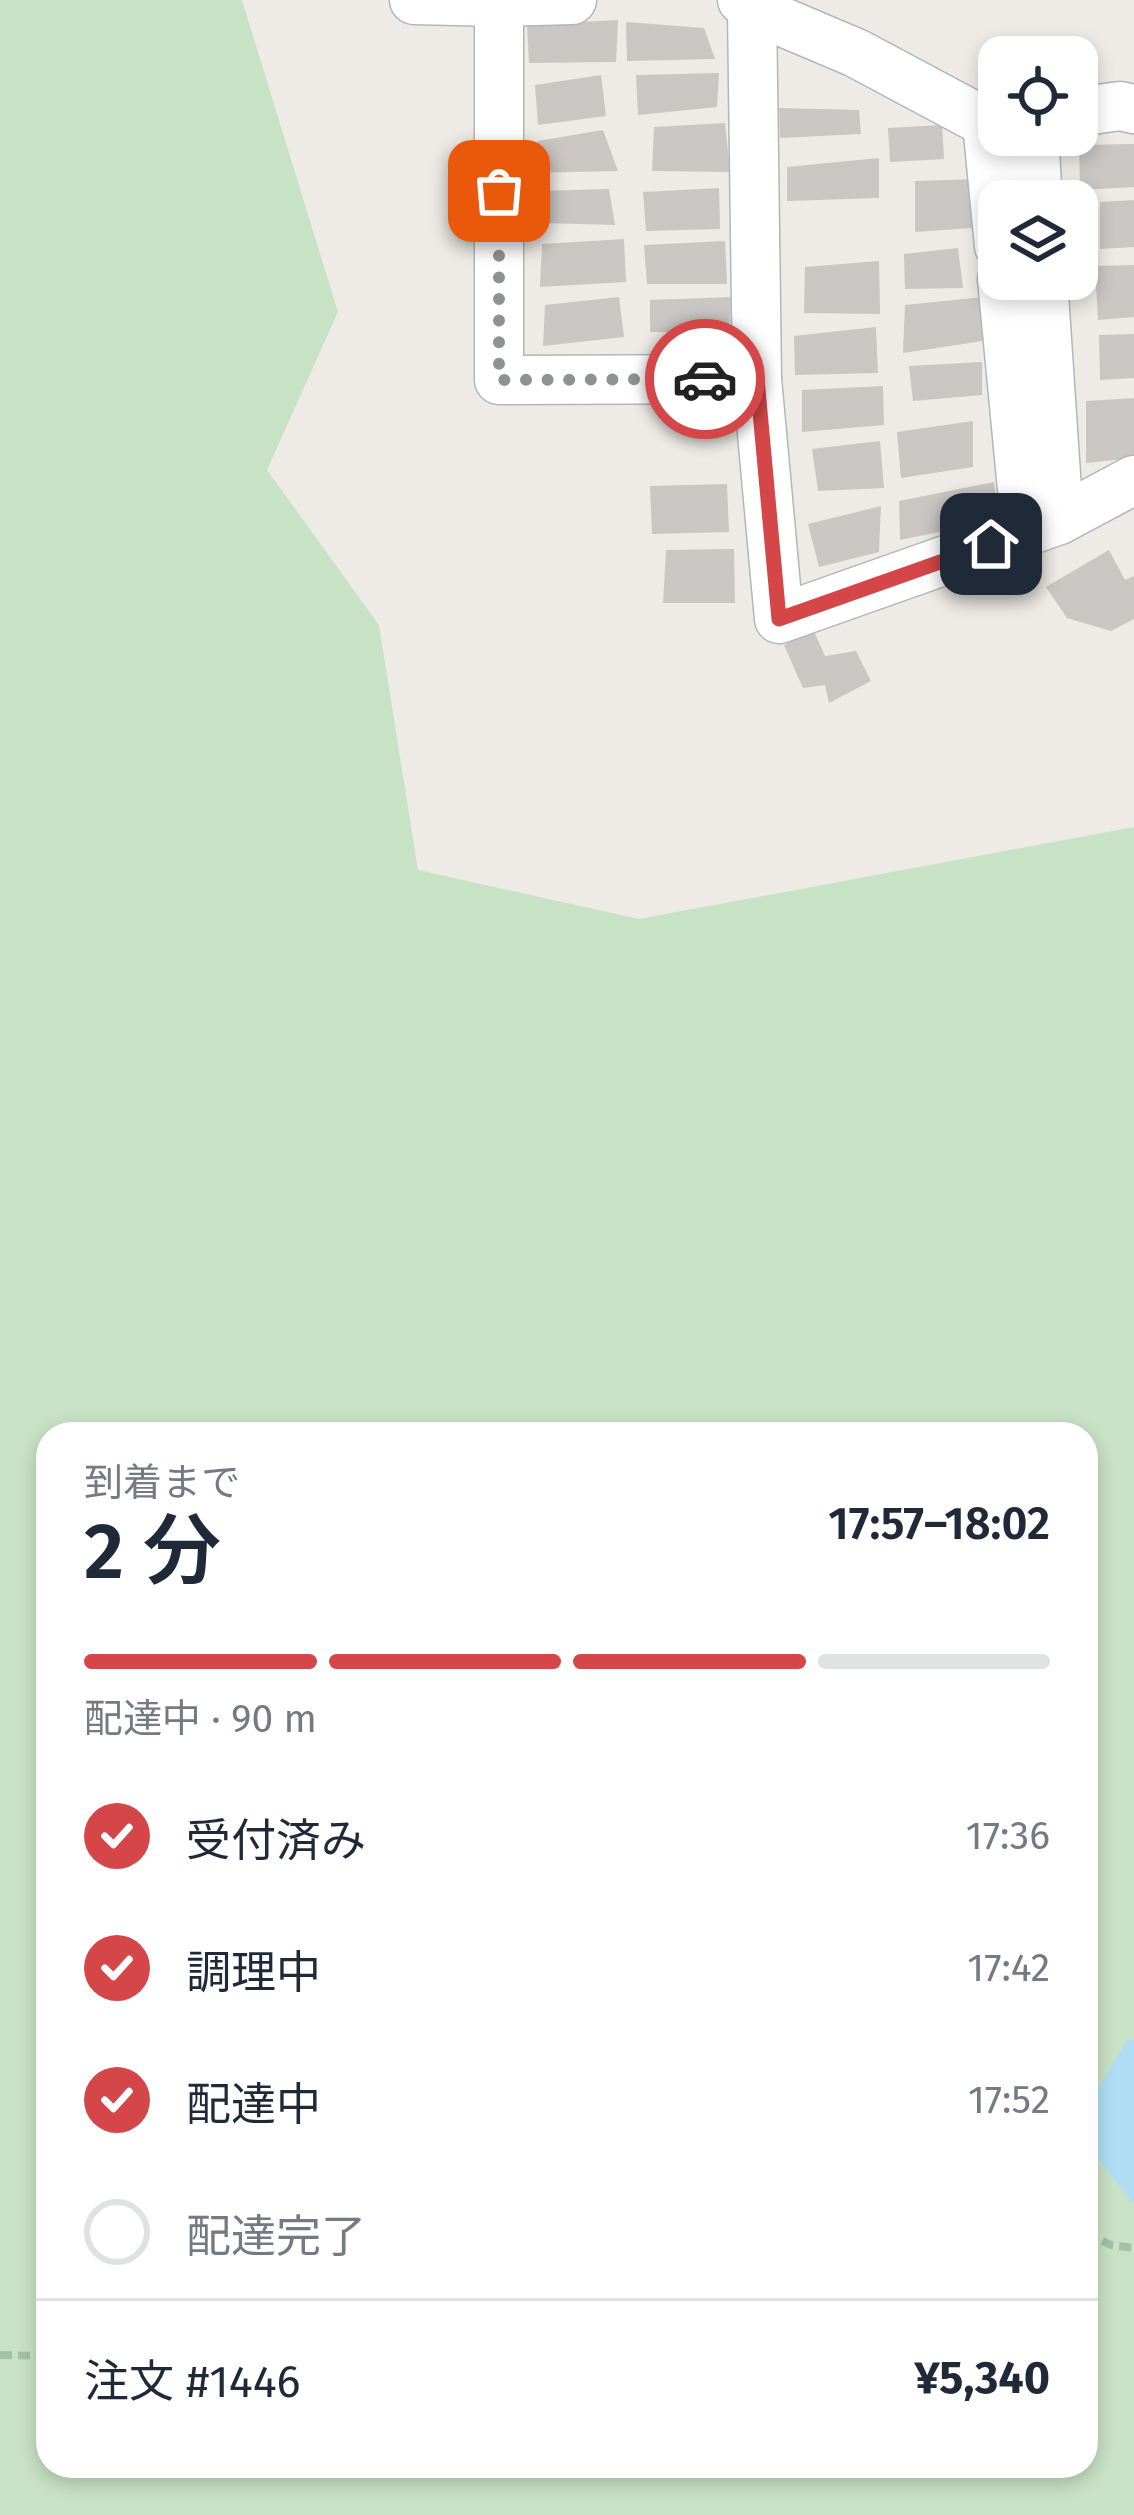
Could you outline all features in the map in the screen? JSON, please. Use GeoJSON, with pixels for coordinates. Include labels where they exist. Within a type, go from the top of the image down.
{"type":"FeatureCollection","features":[{"type":"Feature","properties":{"kind":"street"},"geometry":{"type":"LineString","coordinates":[[414,0],[572,0]]}},
{"type":"Feature","properties":{"kind":"street"},"geometry":{"type":"LineString","coordinates":[[499,2],[499,380],[757,379]]}},
{"type":"Feature","properties":{"kind":"street"},"geometry":{"type":"LineString","coordinates":[[978,115],[747,4],[757,379],[779,619],[1042,525],[1134,480]]}},
{"type":"Feature","properties":{"kind":"street"},"geometry":{"type":"LineString","coordinates":[[1098,109],[1134,109]]}},
{"type":"Feature","properties":{"kind":"street"},"geometry":{"type":"LineString","coordinates":[[1005,300],[1042,525]]}},
{"type":"Feature","properties":{"kind":"street"},"geometry":{"type":"LineString","coordinates":[[1042,525],[1043,300]]}},
{"type":"Feature","properties":{"kind":"path"},"geometry":{"type":"LineString","coordinates":[[1098,2239],[1134,2248]]}},
{"type":"Feature","properties":{"kind":"path"},"geometry":{"type":"LineString","coordinates":[[0,2355],[36,2356]]}},
{"type":"Feature","properties":{"kind":"green space"},"geometry":{"type":"Polygon","coordinates":[[[0,0],[242,0],[338,312],[267,470],[379,625],[418,870],[639,919],[1134,827],[1134,2515],[0,2515],[0,0]]]}},
{"type":"Feature","properties":{"kind":"water"},"geometry":{"type":"Polygon","coordinates":[[[1127,2040],[1134,2040],[1134,2204],[1098,2159],[1098,2089],[1127,2040]]]}},
{"type":"Feature","properties":{"kind":"building"},"geometry":{"type":"Polygon","coordinates":[[[618,20],[616,62],[529,63],[527,25],[618,20]]]}},
{"type":"Feature","properties":{"kind":"building"},"geometry":{"type":"Polygon","coordinates":[[[626,22],[704,28],[715,59],[627,61],[626,22]]]}},
{"type":"Feature","properties":{"kind":"building"},"geometry":{"type":"Polygon","coordinates":[[[719,73],[717,107],[638,115],[636,75],[719,73]]]}},
{"type":"Feature","properties":{"kind":"building"},"geometry":{"type":"Polygon","coordinates":[[[601,75],[606,116],[538,125],[535,85],[601,75]]]}},
{"type":"Feature","properties":{"kind":"building"},"geometry":{"type":"Polygon","coordinates":[[[779,108],[859,110],[861,134],[780,138],[779,108]]]}},
{"type":"Feature","properties":{"kind":"building"},"geometry":{"type":"Polygon","coordinates":[[[725,123],[730,172],[652,171],[654,127],[725,123]]]}},
{"type":"Feature","properties":{"kind":"building"},"geometry":{"type":"Polygon","coordinates":[[[942,125],[944,159],[890,162],[888,128],[942,125]]]}},
{"type":"Feature","properties":{"kind":"building"},"geometry":{"type":"Polygon","coordinates":[[[603,130],[618,171],[523,173],[538,141],[603,130]]]}},
{"type":"Feature","properties":{"kind":"building"},"geometry":{"type":"Polygon","coordinates":[[[1134,144],[1134,187],[1098,189],[1098,180],[1080,180],[1079,156],[1098,156],[1098,145],[1134,144]]]}},
{"type":"Feature","properties":{"kind":"building"},"geometry":{"type":"Polygon","coordinates":[[[879,158],[879,198],[787,201],[787,167],[879,158]]]}},
{"type":"Feature","properties":{"kind":"building"},"geometry":{"type":"Polygon","coordinates":[[[979,179],[978,228],[915,232],[915,181],[979,179]]]}},
{"type":"Feature","properties":{"kind":"building"},"geometry":{"type":"Polygon","coordinates":[[[719,188],[720,229],[646,231],[643,192],[719,188]]]}},
{"type":"Feature","properties":{"kind":"building"},"geometry":{"type":"Polygon","coordinates":[[[609,189],[615,225],[541,223],[540,191],[609,189]]]}},
{"type":"Feature","properties":{"kind":"building"},"geometry":{"type":"Polygon","coordinates":[[[1134,200],[1134,247],[1100,249],[1100,202],[1134,200]]]}},
{"type":"Feature","properties":{"kind":"building"},"geometry":{"type":"Polygon","coordinates":[[[624,239],[626,282],[540,287],[542,244],[624,239]]]}},
{"type":"Feature","properties":{"kind":"building"},"geometry":{"type":"Polygon","coordinates":[[[725,241],[727,284],[647,284],[644,245],[725,241]]]}},
{"type":"Feature","properties":{"kind":"building"},"geometry":{"type":"Polygon","coordinates":[[[958,248],[963,288],[905,289],[904,254],[958,248]]]}},
{"type":"Feature","properties":{"kind":"building"},"geometry":{"type":"Polygon","coordinates":[[[879,261],[880,314],[804,313],[805,267],[879,261]]]}},
{"type":"Feature","properties":{"kind":"building"},"geometry":{"type":"Polygon","coordinates":[[[1134,265],[1134,317],[1098,320],[1098,266],[1134,265]]]}},
{"type":"Feature","properties":{"kind":"building"},"geometry":{"type":"Polygon","coordinates":[[[619,297],[624,337],[543,346],[545,305],[619,297]]]}},
{"type":"Feature","properties":{"kind":"building"},"geometry":{"type":"Polygon","coordinates":[[[731,297],[729,333],[650,332],[650,300],[731,297]]]}},
{"type":"Feature","properties":{"kind":"building"},"geometry":{"type":"Polygon","coordinates":[[[978,298],[983,300],[983,341],[903,353],[905,305],[978,298]]]}},
{"type":"Feature","properties":{"kind":"building"},"geometry":{"type":"Polygon","coordinates":[[[876,327],[878,373],[795,375],[794,336],[876,327]]]}},
{"type":"Feature","properties":{"kind":"building"},"geometry":{"type":"Polygon","coordinates":[[[1134,334],[1134,378],[1100,380],[1099,335],[1134,334]]]}},
{"type":"Feature","properties":{"kind":"building"},"geometry":{"type":"Polygon","coordinates":[[[982,362],[982,395],[913,401],[909,366],[982,362]]]}},
{"type":"Feature","properties":{"kind":"building"},"geometry":{"type":"Polygon","coordinates":[[[883,386],[884,425],[802,432],[802,390],[883,386]]]}},
{"type":"Feature","properties":{"kind":"building"},"geometry":{"type":"Polygon","coordinates":[[[1134,398],[1134,458],[1086,463],[1086,401],[1134,398]]]}},
{"type":"Feature","properties":{"kind":"building"},"geometry":{"type":"Polygon","coordinates":[[[973,421],[973,467],[901,478],[897,432],[973,421]]]}},
{"type":"Feature","properties":{"kind":"building"},"geometry":{"type":"Polygon","coordinates":[[[880,441],[884,488],[818,491],[812,449],[880,441]]]}},
{"type":"Feature","properties":{"kind":"building"},"geometry":{"type":"Polygon","coordinates":[[[994,482],[998,520],[900,540],[899,501],[994,482]]]}},
{"type":"Feature","properties":{"kind":"building"},"geometry":{"type":"Polygon","coordinates":[[[727,484],[729,532],[652,534],[650,486],[727,484]]]}},
{"type":"Feature","properties":{"kind":"building"},"geometry":{"type":"Polygon","coordinates":[[[881,506],[879,552],[819,567],[808,524],[881,506]]]}},
{"type":"Feature","properties":{"kind":"building"},"geometry":{"type":"Polygon","coordinates":[[[734,549],[735,603],[663,603],[666,550],[734,549]]]}},
{"type":"Feature","properties":{"kind":"building"},"geometry":{"type":"Polygon","coordinates":[[[1109,550],[1125,580],[1134,576],[1134,619],[1111,631],[1067,618],[1046,587],[1109,550]]]}},
{"type":"Feature","properties":{"kind":"building"},"geometry":{"type":"Polygon","coordinates":[[[812,627],[825,656],[856,651],[871,681],[829,703],[825,685],[803,688],[784,645],[812,627]]]}},
{"type":"Feature","properties":{"kind":"way so far"},"geometry":{"type":"LineString","coordinates":[[499,191],[499,380],[705,379]]}},
{"type":"Feature","properties":{"kind":"route"},"geometry":{"type":"LineString","coordinates":[[705,379],[757,379],[779,619],[991,544]]}}]}
